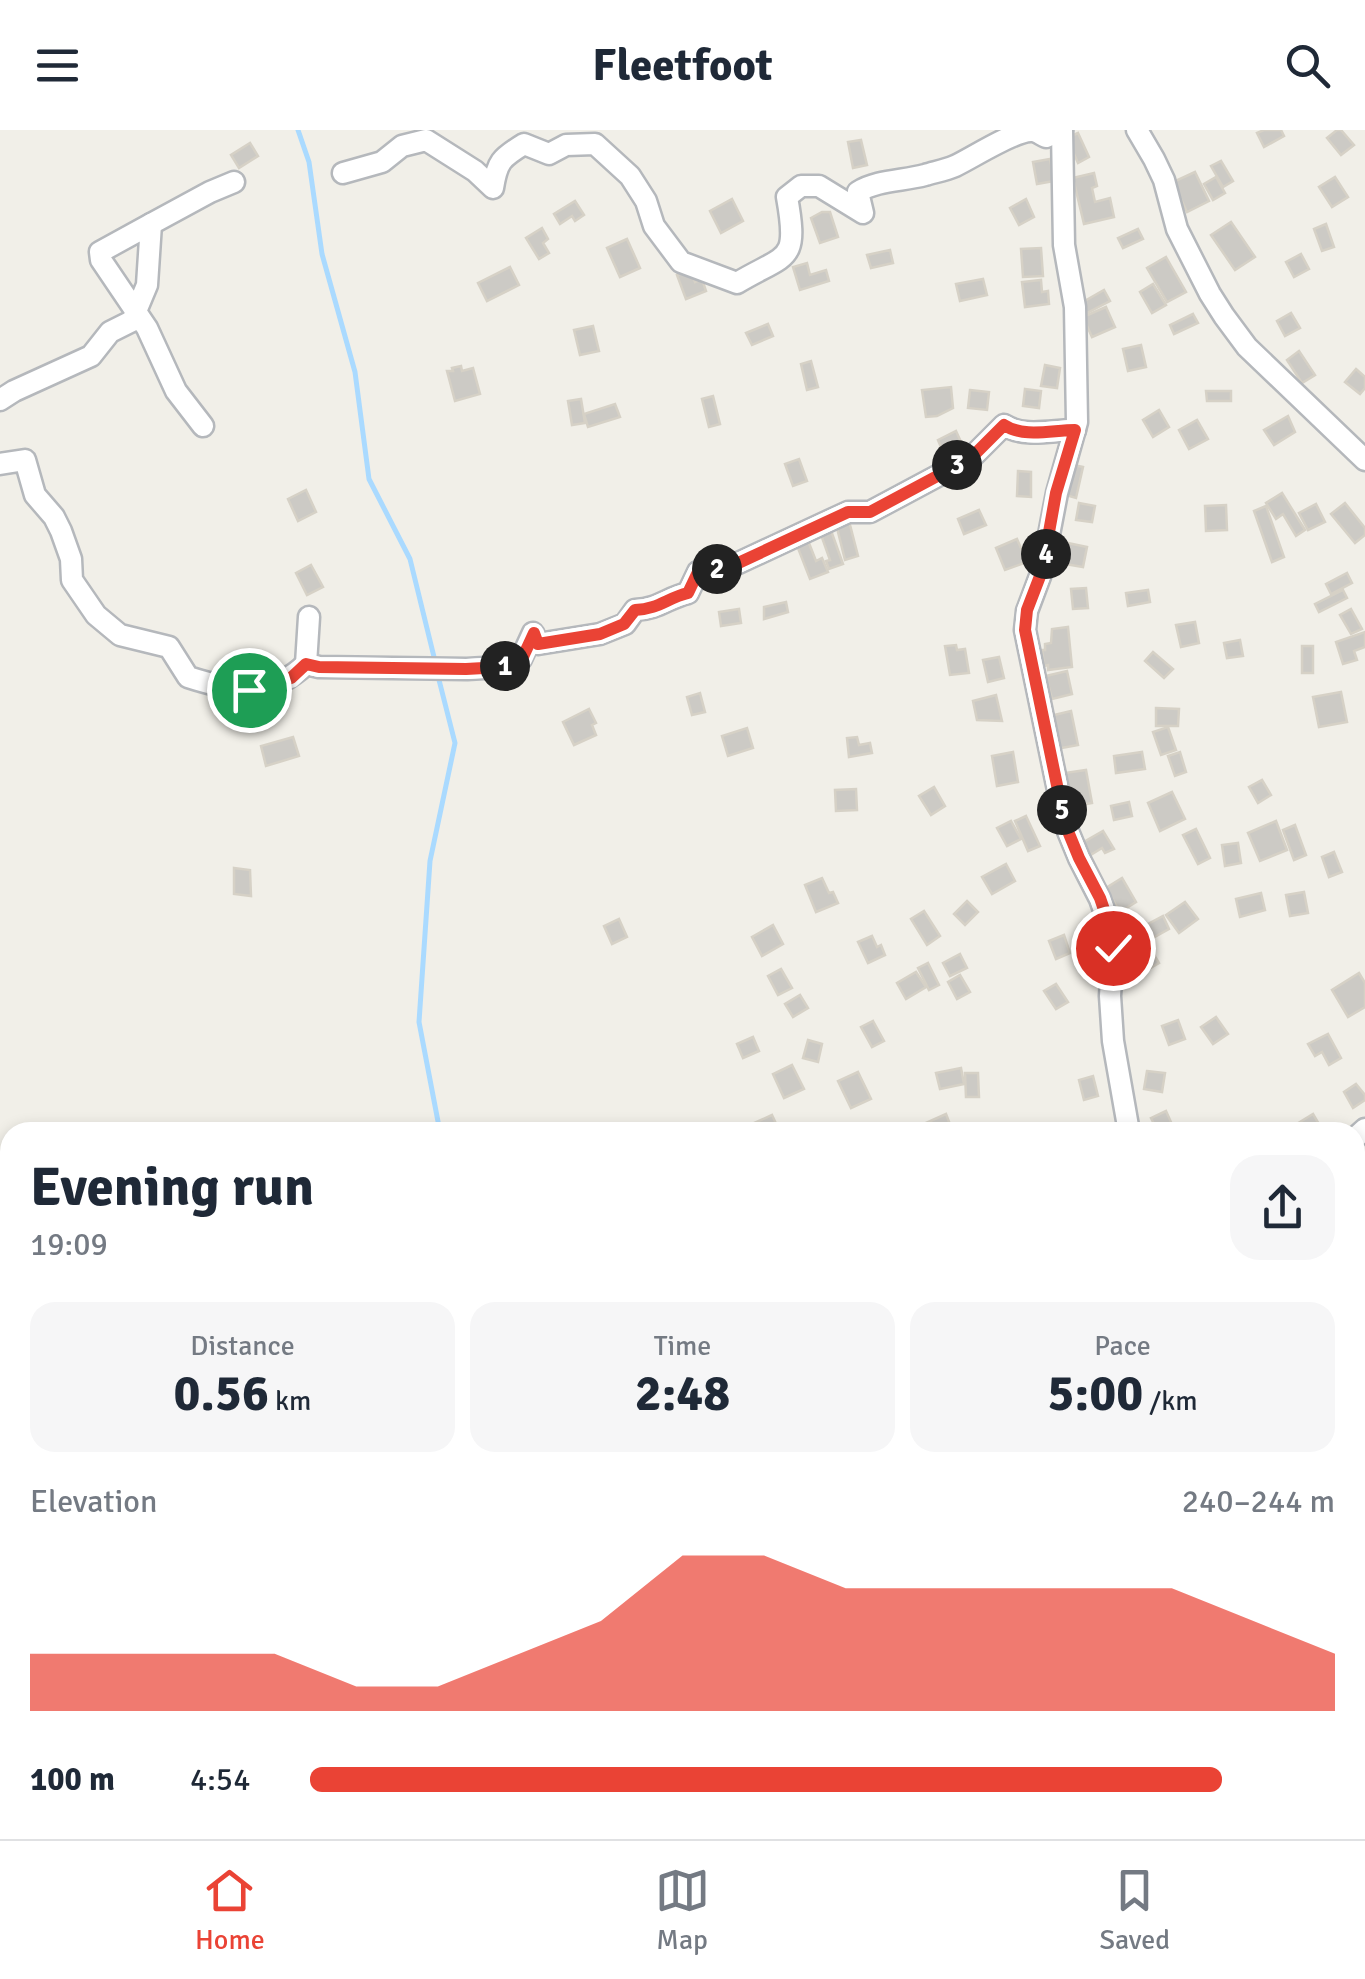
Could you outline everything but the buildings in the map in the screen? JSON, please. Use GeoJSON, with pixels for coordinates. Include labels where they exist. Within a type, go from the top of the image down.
{"type":"FeatureCollection","features":[{"type":"Feature","properties":{"kind":"street"},"geometry":{"type":"LineString","coordinates":[[343,173],[382,162],[402,146],[426,140],[493,188],[496,166],[505,155],[524,144],[549,154],[566,145],[595,144],[630,176],[646,201],[654,226],[680,262],[738,282],[780,262],[790,247],[792,224],[787,196],[801,186],[819,186],[862,213],[858,192],[870,185],[955,166],[1015,133],[1032,130],[1046,137],[1062,130],[1064,245],[1075,308],[1078,406],[1025,630],[1065,824],[1110,927],[1113,1041],[1127,1122]]}},
{"type":"Feature","properties":{"kind":"street"},"geometry":{"type":"LineString","coordinates":[[1137,130],[1164,180],[1177,229],[1231,327],[1269,370],[1364,458]]}},
{"type":"Feature","properties":{"kind":"street"},"geometry":{"type":"LineString","coordinates":[[202,426],[176,391],[148,328],[101,260],[100,252],[234,182]]}},
{"type":"Feature","properties":{"kind":"street"},"geometry":{"type":"LineString","coordinates":[[0,400],[90,356],[110,332],[132,321],[146,285],[152,224]]}},
{"type":"Feature","properties":{"kind":"street"},"geometry":{"type":"LineString","coordinates":[[306,664],[408,669],[502,667],[522,659],[534,633],[538,644],[600,634],[624,624],[635,610],[650,610],[688,593],[698,572],[734,565],[848,512],[870,512],[971,458],[1004,425],[1033,433],[1075,430]]}},
{"type":"Feature","properties":{"kind":"street"},"geometry":{"type":"LineString","coordinates":[[0,464],[25,460],[35,494],[61,530],[71,559],[72,580],[96,615],[120,635],[169,647],[188,677],[225,689],[249,690],[291,678],[306,664],[309,618]]}},
{"type":"Feature","properties":{"kind":"waterway"},"geometry":{"type":"LineString","coordinates":[[298,130],[309,162],[322,254],[355,372],[369,479],[410,559],[435,661]]}},
{"type":"Feature","properties":{"kind":"waterway"},"geometry":{"type":"LineString","coordinates":[[437,672],[455,743],[430,861],[419,1022],[438,1122]]}},
{"type":"Feature","properties":{"kind":"route"},"geometry":{"type":"LineString","coordinates":[[249,690],[291,678],[306,664],[408,669],[502,667],[522,659],[534,633],[538,644],[600,634],[624,624],[635,610],[650,610],[688,593],[698,572],[734,565],[848,512],[870,512],[971,458],[1004,425],[1033,433],[1075,430],[1056,493],[1050,536],[1042,571],[1030,598],[1025,630],[1065,824],[1100,898],[1113,948]]}}]}
